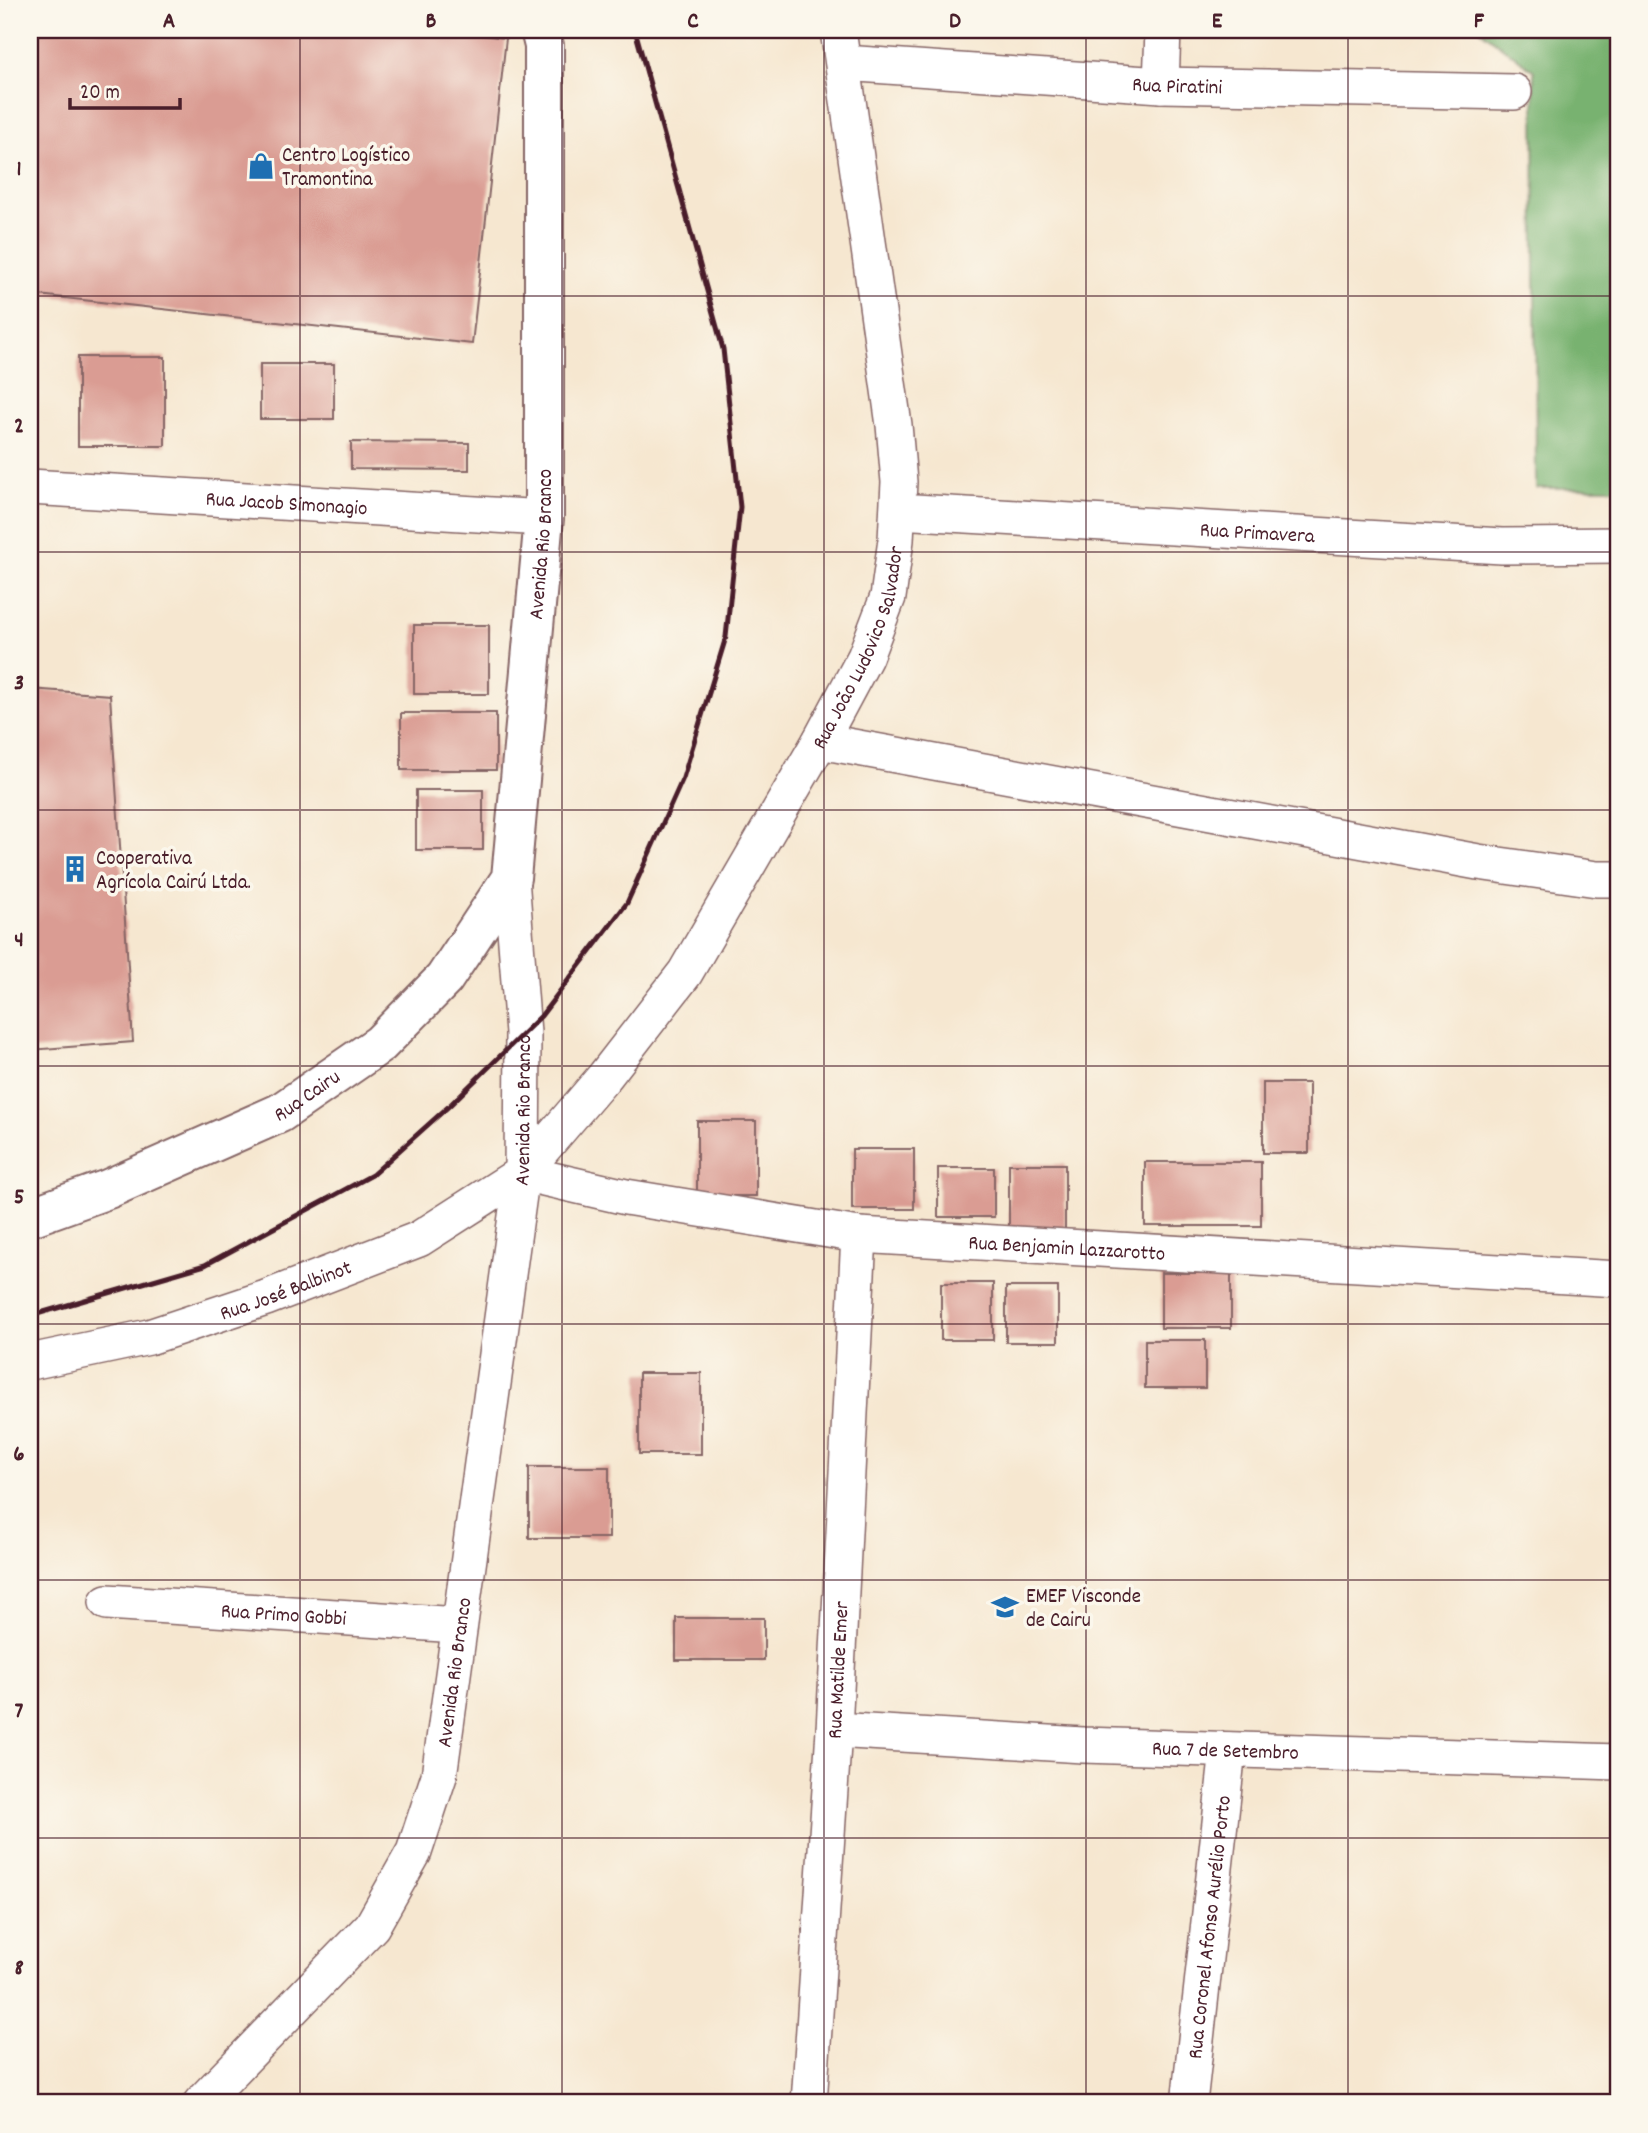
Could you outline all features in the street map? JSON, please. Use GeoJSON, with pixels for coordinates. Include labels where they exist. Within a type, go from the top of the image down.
{"type":"FeatureCollection","features":[{"type":"Feature","properties":{"kind":"street","name":"Avenida Rio Branco"},"geometry":{"type":"LineString","coordinates":[[201,2103],[372,1926],[414,1852],[439,1776],[522,1173],[523,1033],[511,878],[544,518],[544,46],[540,30]]}},
{"type":"Feature","properties":{"kind":"street"},"geometry":{"type":"LineString","coordinates":[[1161,85],[1163,30]]}},
{"type":"Feature","properties":{"kind":"street","name":"Rua Piratini"},"geometry":{"type":"LineString","coordinates":[[841,46],[1161,85],[1514,92]]}},
{"type":"Feature","properties":{"kind":"street","name":"Rua João Ludovico Salvador"},"geometry":{"type":"LineString","coordinates":[[522,1173],[605,1076],[685,973],[820,741],[865,657],[888,597],[899,482],[894,425],[841,46]]}},
{"type":"Feature","properties":{"kind":"street","name":"Rua Jacob Simonagio"},"geometry":{"type":"LineString","coordinates":[[30,487],[544,518]]}},
{"type":"Feature","properties":{"kind":"street","name":"Rua Primavera"},"geometry":{"type":"LineString","coordinates":[[898,511],[1502,546],[1618,545]]}},
{"type":"Feature","properties":{"kind":"street"},"geometry":{"type":"LineString","coordinates":[[820,741],[1478,862],[1597,879],[1618,879]]}},
{"type":"Feature","properties":{"kind":"street","name":"Rua Cairu"},"geometry":{"type":"LineString","coordinates":[[30,1217],[108,1189],[280,1113],[380,1044],[444,979],[511,878]]}},
{"type":"Feature","properties":{"kind":"street","name":"Rua Benjamin Lazzarotto"},"geometry":{"type":"LineString","coordinates":[[522,1173],[626,1197],[859,1235],[1618,1279]]}},
{"type":"Feature","properties":{"kind":"street","name":"Rua José Balbinot"},"geometry":{"type":"LineString","coordinates":[[30,1362],[149,1337],[266,1298],[419,1239],[522,1173]]}},
{"type":"Feature","properties":{"kind":"street","name":"Rua Matilde Emer"},"geometry":{"type":"LineString","coordinates":[[809,2103],[834,1730],[859,1235]]}},
{"type":"Feature","properties":{"kind":"street","name":"Rua Primo Gobbi"},"geometry":{"type":"LineString","coordinates":[[107,1602],[458,1625]]}},
{"type":"Feature","properties":{"kind":"street","name":"Rua 7 de Setembro"},"geometry":{"type":"LineString","coordinates":[[834,1730],[1083,1745],[1618,1762]]}},
{"type":"Feature","properties":{"kind":"street","name":"Rua Coronel Afonso Aurélio Porto"},"geometry":{"type":"LineString","coordinates":[[1189,2103],[1228,1750]]}},
{"type":"Feature","properties":{"kind":"green space"},"geometry":{"type":"Polygon","coordinates":[[[1480,30],[1618,30],[1618,488],[1536,488],[1534,71],[1480,30]]]}},
{"type":"Feature","properties":{"kind":"building","name":"Centro Logístico Tramontina"},"geometry":{"type":"Polygon","coordinates":[[[30,30],[441,30],[506,38],[472,344],[30,294],[30,30]]]}},
{"type":"Feature","properties":{"kind":"building"},"geometry":{"type":"Polygon","coordinates":[[[78,357],[165,357],[165,446],[78,446],[78,357]]]}},
{"type":"Feature","properties":{"kind":"building"},"geometry":{"type":"Polygon","coordinates":[[[260,364],[334,364],[334,419],[260,419],[260,364]]]}},
{"type":"Feature","properties":{"kind":"building"},"geometry":{"type":"Polygon","coordinates":[[[351,442],[469,443],[469,470],[351,469],[351,442]]]}},
{"type":"Feature","properties":{"kind":"building"},"geometry":{"type":"Polygon","coordinates":[[[414,625],[489,625],[489,694],[414,694],[414,625]]]}},
{"type":"Feature","properties":{"kind":"building","name":"Cooperativa Agrícola Cairú Ltda."},"geometry":{"type":"Polygon","coordinates":[[[30,689],[110,695],[133,1042],[30,1050],[30,689]]]}},
{"type":"Feature","properties":{"kind":"building"},"geometry":{"type":"Polygon","coordinates":[[[401,713],[496,713],[496,770],[401,770],[401,713]]]}},
{"type":"Feature","properties":{"kind":"building"},"geometry":{"type":"Polygon","coordinates":[[[416,790],[483,790],[483,850],[416,850],[416,790]]]}},
{"type":"Feature","properties":{"kind":"building"},"geometry":{"type":"Polygon","coordinates":[[[1263,1083],[1309,1083],[1309,1153],[1263,1153],[1263,1083]]]}},
{"type":"Feature","properties":{"kind":"building"},"geometry":{"type":"Polygon","coordinates":[[[697,1121],[756,1121],[756,1196],[697,1196],[697,1121]]]}},
{"type":"Feature","properties":{"kind":"building"},"geometry":{"type":"Polygon","coordinates":[[[852,1149],[914,1149],[914,1209],[852,1209],[852,1149]]]}},
{"type":"Feature","properties":{"kind":"building"},"geometry":{"type":"Polygon","coordinates":[[[1145,1162],[1261,1162],[1261,1226],[1145,1226],[1145,1162]]]}},
{"type":"Feature","properties":{"kind":"building"},"geometry":{"type":"Polygon","coordinates":[[[1009,1164],[1065,1164],[1065,1229],[1009,1229],[1009,1164]]]}},
{"type":"Feature","properties":{"kind":"building"},"geometry":{"type":"Polygon","coordinates":[[[938,1168],[994,1168],[994,1217],[938,1217],[938,1168]]]}},
{"type":"Feature","properties":{"kind":"building"},"geometry":{"type":"Polygon","coordinates":[[[1161,1273],[1231,1273],[1231,1328],[1161,1328],[1161,1273]]]}},
{"type":"Feature","properties":{"kind":"building"},"geometry":{"type":"Polygon","coordinates":[[[941,1283],[993,1283],[993,1340],[941,1340],[941,1283]]]}},
{"type":"Feature","properties":{"kind":"building"},"geometry":{"type":"Polygon","coordinates":[[[1006,1287],[1058,1287],[1058,1342],[1006,1342],[1006,1287]]]}},
{"type":"Feature","properties":{"kind":"building"},"geometry":{"type":"Polygon","coordinates":[[[1145,1340],[1205,1340],[1205,1388],[1145,1388],[1145,1340]]]}},
{"type":"Feature","properties":{"kind":"building"},"geometry":{"type":"Polygon","coordinates":[[[639,1373],[701,1373],[701,1454],[639,1454],[639,1373]]]}},
{"type":"Feature","properties":{"kind":"building"},"geometry":{"type":"Polygon","coordinates":[[[529,1467],[609,1467],[609,1538],[529,1538],[529,1467]]]}},
{"type":"Feature","properties":{"kind":"building"},"geometry":{"type":"Polygon","coordinates":[[[676,1618],[764,1618],[764,1660],[676,1660],[676,1618]]]}},
{"type":"Feature","properties":{"kind":"railway"},"geometry":{"type":"LineString","coordinates":[[30,1316],[205,1265],[372,1175],[449,1106],[541,1016],[627,903],[683,778],[726,637],[740,507],[723,349],[635,30]]}},
{"type":"Feature","properties":{"kind":"place","name":"Centro Logístico Tramontina"},"geometry":{"type":"Point","coordinates":[261,166]}},
{"type":"Feature","properties":{"kind":"place","name":"Cooperativa Agrícola Cairú Ltda."},"geometry":{"type":"Point","coordinates":[75,869]}},
{"type":"Feature","properties":{"kind":"place","name":"EMEF Visconde de Cairu"},"geometry":{"type":"Point","coordinates":[1005,1607]}}]}
